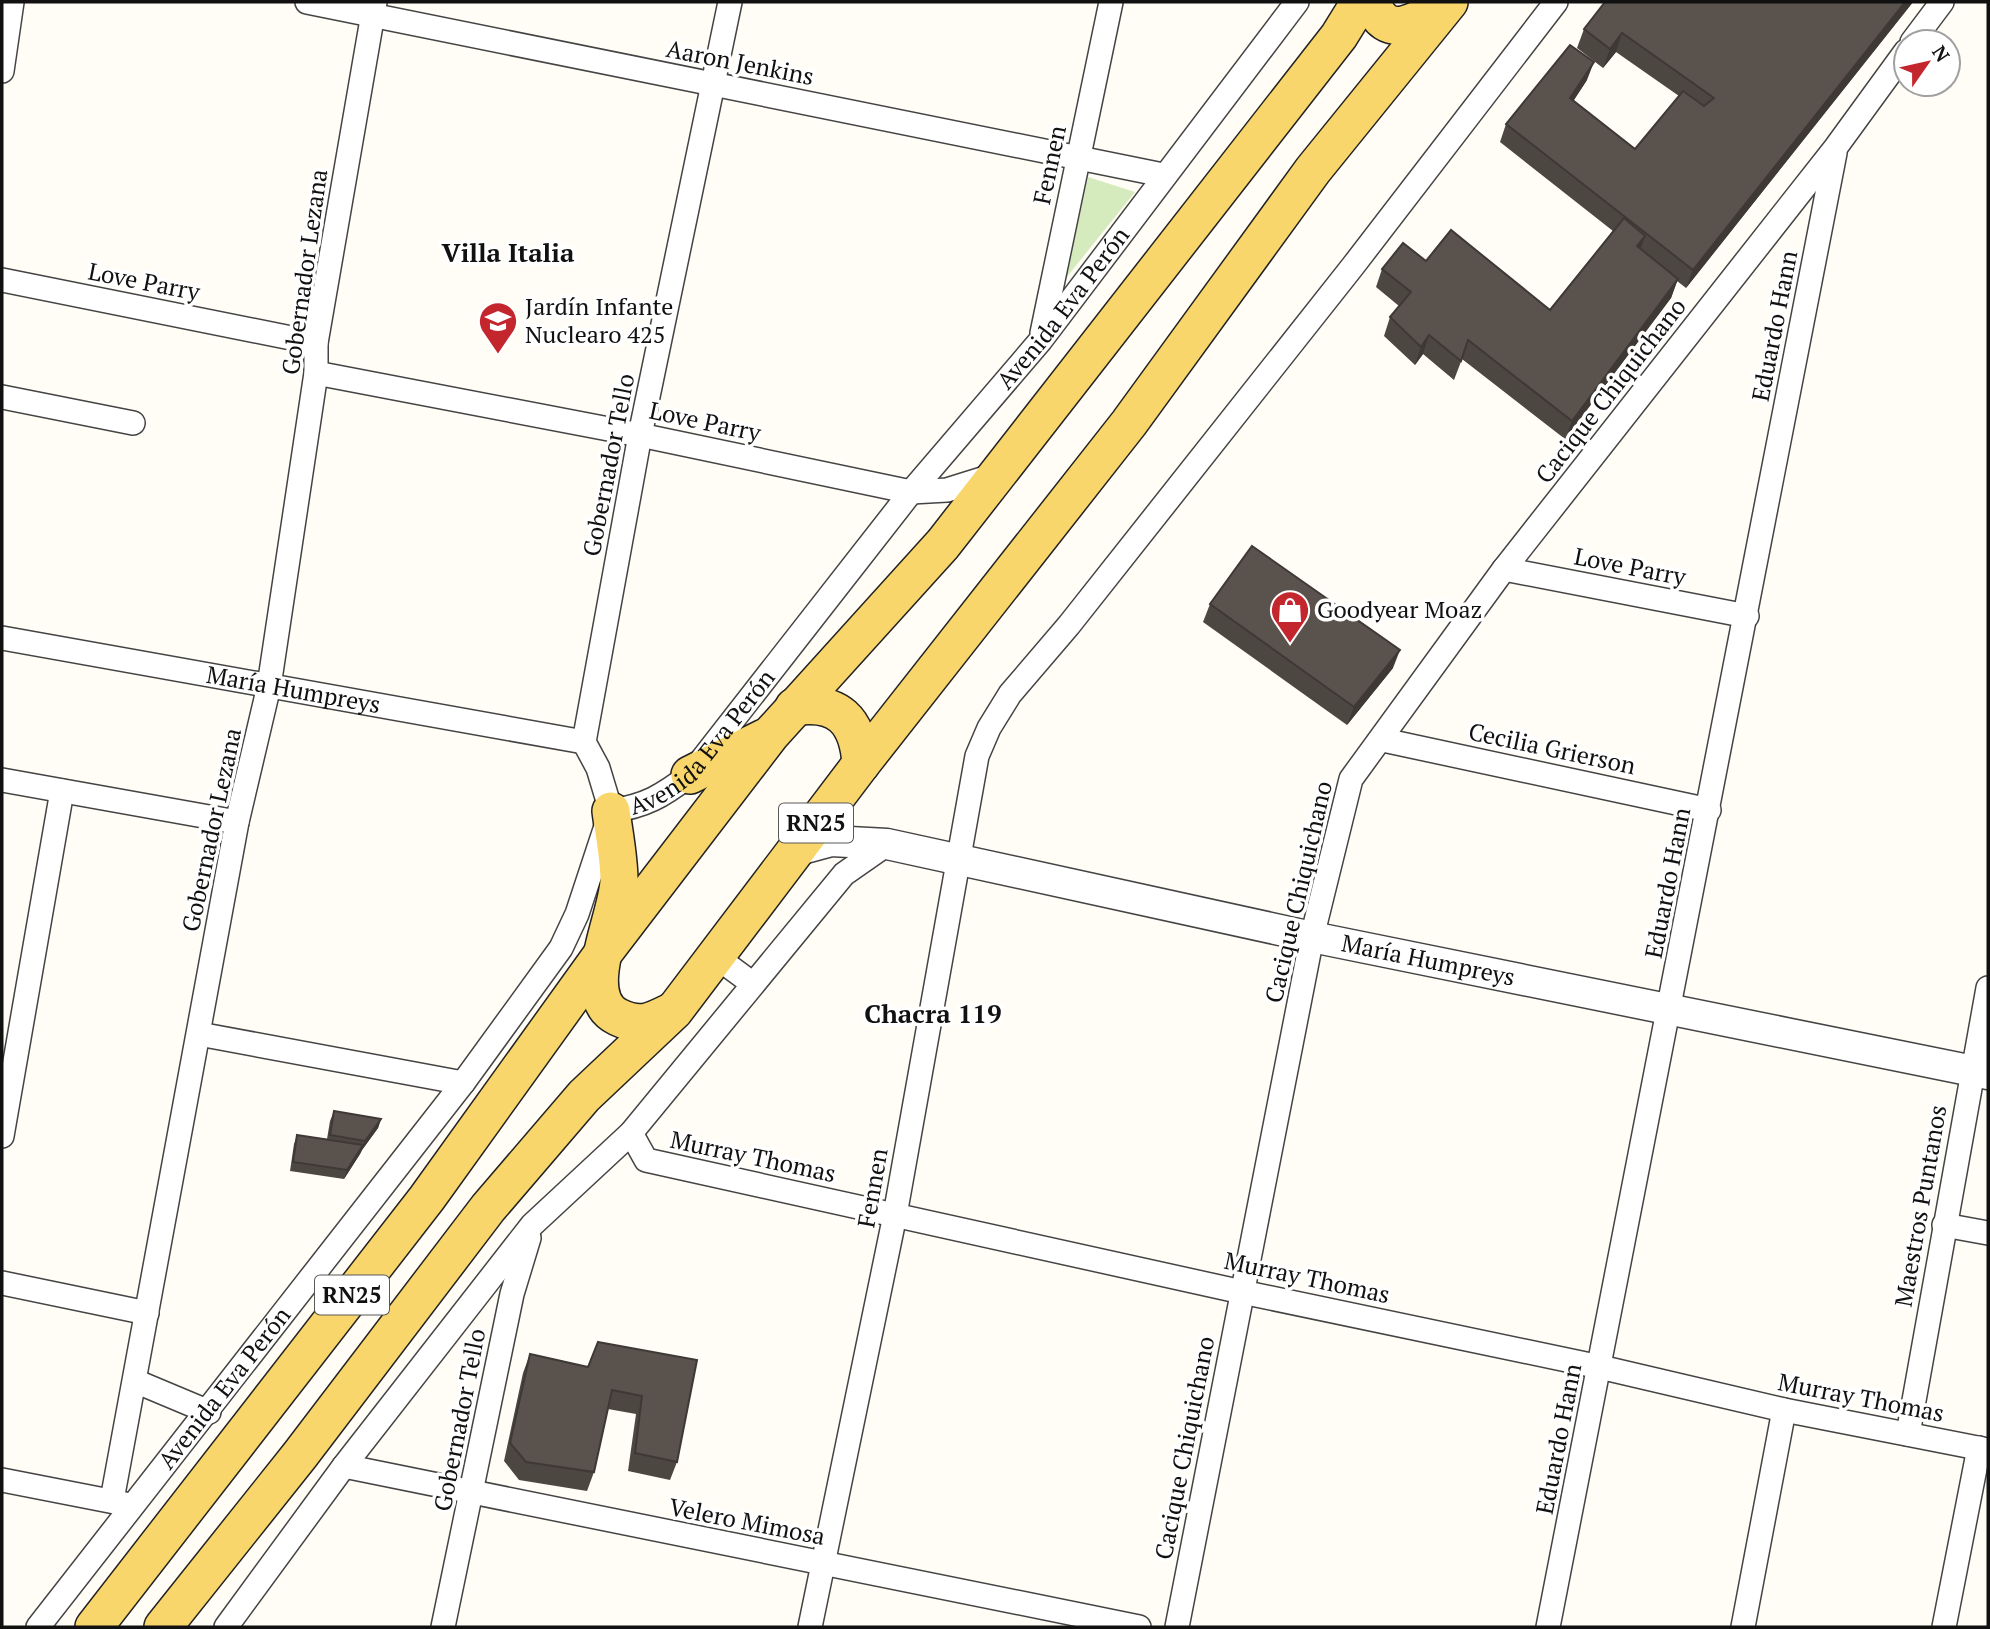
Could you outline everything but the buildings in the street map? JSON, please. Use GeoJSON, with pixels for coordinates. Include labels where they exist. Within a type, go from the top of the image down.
{"type":"FeatureCollection","features":[{"type":"Feature","properties":{"kind":"main road","name":"Avenida Eva Perón"},"geometry":{"type":"LineString","coordinates":[[94,1627],[427,1198],[601,956],[783,721],[943,544],[1339,36],[1360,2]]}},
{"type":"Feature","properties":{"kind":"main road"},"geometry":{"type":"LineString","coordinates":[[1372,2],[1385,20],[1407,25],[1418,22],[1448,2]]}},
{"type":"Feature","properties":{"kind":"main road","name":"RN25"},"geometry":{"type":"LineString","coordinates":[[163,1627],[300,1455],[488,1208],[584,1096],[650,1037],[674,1011],[794,851],[1129,423],[1313,170],[1448,2]]}},
{"type":"Feature","properties":{"kind":"main road"},"geometry":{"type":"LineString","coordinates":[[690,775],[814,704],[834,710],[849,722],[859,740],[853,775]]}},
{"type":"Feature","properties":{"kind":"main road"},"geometry":{"type":"LineString","coordinates":[[611,811],[619,881],[615,909],[601,956],[598,980],[601,996],[612,1014],[633,1024],[646,1025],[674,1011]]}},
{"type":"Feature","properties":{"kind":"street"},"geometry":{"type":"LineString","coordinates":[[2,71],[12,2]]}},
{"type":"Feature","properties":{"kind":"street","name":"Aaron Jenkins"},"geometry":{"type":"LineString","coordinates":[[307,2],[374,8],[714,84],[1163,175]]}},
{"type":"Feature","properties":{"kind":"street","name":"Gobernador Tello"},"geometry":{"type":"LineString","coordinates":[[584,742],[640,435],[730,2]]}},
{"type":"Feature","properties":{"kind":"street","name":"Fennen"},"geometry":{"type":"LineString","coordinates":[[1041,340],[1111,2]]}},
{"type":"Feature","properties":{"kind":"street","name":"Avenida Eva Perón"},"geometry":{"type":"LineString","coordinates":[[38,1627],[123,1504],[209,1412],[463,1083],[561,948],[577,915],[611,811],[640,807],[659,798],[690,775],[911,492],[1041,340],[1163,175],[1297,2]]}},
{"type":"Feature","properties":{"kind":"street","name":"Fennen"},"geometry":{"type":"LineString","coordinates":[[810,1627],[895,1215],[977,756],[989,727],[1010,694],[1069,625],[1353,266],[1556,2]]}},
{"type":"Feature","properties":{"kind":"street"},"geometry":{"type":"LineString","coordinates":[[1922,28],[1941,2]]}},
{"type":"Feature","properties":{"kind":"street","name":"Gobernador Lezana"},"geometry":{"type":"LineString","coordinates":[[123,1504],[135,1381],[147,1313],[237,822],[269,686],[316,373],[316,343],[374,8]]}},
{"type":"Feature","properties":{"kind":"street","name":"Cacique Chiquichano"},"geometry":{"type":"LineString","coordinates":[[1177,1627],[1312,937],[1351,779],[1361,763],[1383,740],[1504,569],[1836,148],[1892,70]]}},
{"type":"Feature","properties":{"kind":"street","name":"Eduardo Hann"},"geometry":{"type":"LineString","coordinates":[[1548,1627],[1836,148]]}},
{"type":"Feature","properties":{"kind":"street","name":"Love Parry"},"geometry":{"type":"LineString","coordinates":[[2,280],[316,343]]}},
{"type":"Feature","properties":{"kind":"street","name":"Love Parry"},"geometry":{"type":"LineString","coordinates":[[316,373],[640,435],[911,492],[947,490],[998,474]]}},
{"type":"Feature","properties":{"kind":"street"},"geometry":{"type":"LineString","coordinates":[[2,397],[133,423]]}},
{"type":"Feature","properties":{"kind":"street"},"geometry":{"type":"LineString","coordinates":[[943,544],[947,490],[945,454]]}},
{"type":"Feature","properties":{"kind":"street","name":"Love Parry"},"geometry":{"type":"LineString","coordinates":[[1504,569],[1747,616]]}},
{"type":"Feature","properties":{"kind":"street","name":"María Humpreys"},"geometry":{"type":"LineString","coordinates":[[2,638],[584,742]]}},
{"type":"Feature","properties":{"kind":"street","name":"Cecilia Grierson"},"geometry":{"type":"LineString","coordinates":[[1383,740],[1709,810]]}},
{"type":"Feature","properties":{"kind":"street"},"geometry":{"type":"LineString","coordinates":[[584,742],[598,768],[611,811]]}},
{"type":"Feature","properties":{"kind":"street"},"geometry":{"type":"LineString","coordinates":[[226,1627],[344,1466],[533,1225],[631,1133],[844,874],[877,843],[845,819],[842,805],[853,775]]}},
{"type":"Feature","properties":{"kind":"street"},"geometry":{"type":"LineString","coordinates":[[2,780],[237,822]]}},
{"type":"Feature","properties":{"kind":"street"},"geometry":{"type":"LineString","coordinates":[[2,1136],[62,791]]}},
{"type":"Feature","properties":{"kind":"street","name":"María Humpreys"},"geometry":{"type":"LineString","coordinates":[[794,851],[831,841],[877,843],[1312,937],[1980,1072]]}},
{"type":"Feature","properties":{"kind":"street"},"geometry":{"type":"LineString","coordinates":[[715,956],[753,984]]}},
{"type":"Feature","properties":{"kind":"street","name":"Maestros Puntanos"},"geometry":{"type":"LineString","coordinates":[[1908,1434],[1944,1225],[1980,1072],[1988,988]]}},
{"type":"Feature","properties":{"kind":"street"},"geometry":{"type":"LineString","coordinates":[[199,1034],[463,1083]]}},
{"type":"Feature","properties":{"kind":"street","name":"Murray Thomas"},"geometry":{"type":"LineString","coordinates":[[631,1133],[646,1160],[1242,1292],[1600,1367],[1784,1410],[1984,1449]]}},
{"type":"Feature","properties":{"kind":"street","name":"Gobernador Tello"},"geometry":{"type":"LineString","coordinates":[[443,1627],[512,1294],[533,1225]]}},
{"type":"Feature","properties":{"kind":"street"},"geometry":{"type":"LineString","coordinates":[[1944,1225],[1988,1233]]}},
{"type":"Feature","properties":{"kind":"street"},"geometry":{"type":"LineString","coordinates":[[2,1283],[147,1313]]}},
{"type":"Feature","properties":{"kind":"street"},"geometry":{"type":"LineString","coordinates":[[135,1381],[209,1412]]}},
{"type":"Feature","properties":{"kind":"street"},"geometry":{"type":"LineString","coordinates":[[1743,1627],[1784,1410]]}},
{"type":"Feature","properties":{"kind":"street"},"geometry":{"type":"LineString","coordinates":[[1944,1627],[1984,1449]]}},
{"type":"Feature","properties":{"kind":"street","name":"Velero Mimosa"},"geometry":{"type":"LineString","coordinates":[[344,1466],[472,1495],[1139,1627]]}},
{"type":"Feature","properties":{"kind":"street"},"geometry":{"type":"LineString","coordinates":[[2,1479],[123,1504]]}},
{"type":"Feature","properties":{"kind":"green space"},"geometry":{"type":"Polygon","coordinates":[[[1088,177],[1135,192],[1066,278],[1088,177]]]}},
{"type":"Feature","properties":{"kind":"place","name":"Jardín Infante Nuclearo 425"},"geometry":{"type":"Point","coordinates":[498,355]}},
{"type":"Feature","properties":{"kind":"place","name":"Goodyear Moaz"},"geometry":{"type":"Point","coordinates":[1290,644]}},
{"type":"Feature","properties":{"kind":"district","name":"Villa Italia"},"geometry":{"type":"Point","coordinates":[508,253]}},
{"type":"Feature","properties":{"kind":"district","name":"Chacra 119"},"geometry":{"type":"Point","coordinates":[933,1014]}}]}
